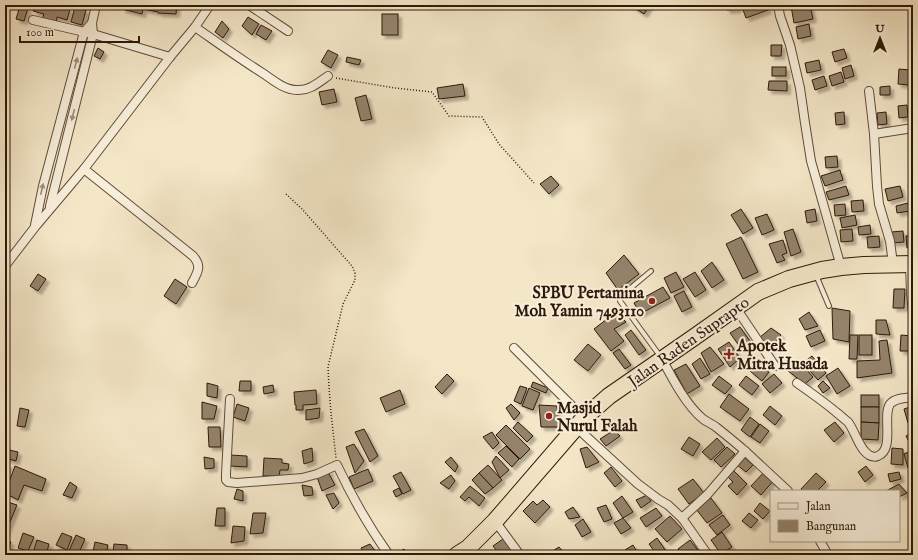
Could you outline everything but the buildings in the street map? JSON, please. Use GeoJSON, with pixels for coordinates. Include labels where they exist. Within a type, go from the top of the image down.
{"type":"FeatureCollection","features":[{"type":"Feature","properties":{"kind":"highway","name":"Jalan Raden Suprapto"},"geometry":{"type":"LineString","coordinates":[[465,553],[495,521],[580,422],[610,396],[758,292],[788,279],[841,267],[912,264]]}},
{"type":"Feature","properties":{"kind":"street"},"geometry":{"type":"LineString","coordinates":[[50,209],[93,34],[92,23],[96,5]]}},
{"type":"Feature","properties":{"kind":"street"},"geometry":{"type":"LineString","coordinates":[[5,266],[35,227],[84,169],[170,57],[195,27],[210,5]]}},
{"type":"Feature","properties":{"kind":"street"},"geometry":{"type":"LineString","coordinates":[[249,5],[288,31]]}},
{"type":"Feature","properties":{"kind":"street"},"geometry":{"type":"LineString","coordinates":[[778,5],[780,16],[790,45],[800,88],[811,161],[841,267]]}},
{"type":"Feature","properties":{"kind":"street"},"geometry":{"type":"LineString","coordinates":[[33,20],[93,34],[170,57]]}},
{"type":"Feature","properties":{"kind":"street"},"geometry":{"type":"LineString","coordinates":[[35,227],[43,186],[84,32],[92,23]]}},
{"type":"Feature","properties":{"kind":"street"},"geometry":{"type":"LineString","coordinates":[[195,27],[240,59],[288,89],[306,90],[328,76]]}},
{"type":"Feature","properties":{"kind":"street"},"geometry":{"type":"LineString","coordinates":[[869,91],[879,204],[890,241],[893,264]]}},
{"type":"Feature","properties":{"kind":"street"},"geometry":{"type":"LineString","coordinates":[[874,134],[913,128]]}},
{"type":"Feature","properties":{"kind":"street"},"geometry":{"type":"LineString","coordinates":[[84,169],[193,256],[196,260],[198,272],[192,283]]}},
{"type":"Feature","properties":{"kind":"street"},"geometry":{"type":"LineString","coordinates":[[912,264],[911,294],[913,313]]}},
{"type":"Feature","properties":{"kind":"street"},"geometry":{"type":"LineString","coordinates":[[736,308],[775,366]]}},
{"type":"Feature","properties":{"kind":"street"},"geometry":{"type":"LineString","coordinates":[[514,348],[638,484],[670,507],[682,518],[708,555]]}},
{"type":"Feature","properties":{"kind":"street"},"geometry":{"type":"LineString","coordinates":[[662,359],[687,402],[694,410],[703,419],[716,427],[745,451],[787,490]]}},
{"type":"Feature","properties":{"kind":"street"},"geometry":{"type":"LineString","coordinates":[[797,383],[848,422],[861,446],[870,456],[876,456],[882,453],[885,446],[888,408],[890,404],[900,399],[913,397]]}},
{"type":"Feature","properties":{"kind":"street"},"geometry":{"type":"LineString","coordinates":[[230,399],[226,474],[226,480],[228,482],[237,483],[302,478],[317,474],[337,465],[374,534],[389,555]]}},
{"type":"Feature","properties":{"kind":"street"},"geometry":{"type":"LineString","coordinates":[[682,518],[707,495],[745,451]]}},
{"type":"Feature","properties":{"kind":"street"},"geometry":{"type":"LineString","coordinates":[[495,521],[520,555]]}},
{"type":"Feature","properties":{"kind":"street"},"geometry":{"type":"LineString","coordinates":[[821,542],[828,555]]}},
{"type":"Feature","properties":{"kind":"lane"},"geometry":{"type":"LineString","coordinates":[[651,271],[620,297],[620,300],[662,359]]}},
{"type":"Feature","properties":{"kind":"lane"},"geometry":{"type":"LineString","coordinates":[[814,272],[818,278],[829,306]]}},
{"type":"Feature","properties":{"kind":"path"},"geometry":{"type":"LineString","coordinates":[[328,76],[395,88],[432,92],[449,116],[482,117],[499,144],[534,183]]}},
{"type":"Feature","properties":{"kind":"path"},"geometry":{"type":"LineString","coordinates":[[286,194],[302,209],[352,266],[355,273],[355,280],[343,304],[328,367],[330,406],[337,465]]}},
{"type":"Feature","properties":{"kind":"place","name":"SPBU Pertamina Moh Yamin 7493110"},"geometry":{"type":"Point","coordinates":[652,301]}},
{"type":"Feature","properties":{"kind":"place","name":"Apotek Mitra Husada"},"geometry":{"type":"Point","coordinates":[729,354]}},
{"type":"Feature","properties":{"kind":"place","name":"Masjid Nurul Falah"},"geometry":{"type":"Point","coordinates":[549,416]}}]}
